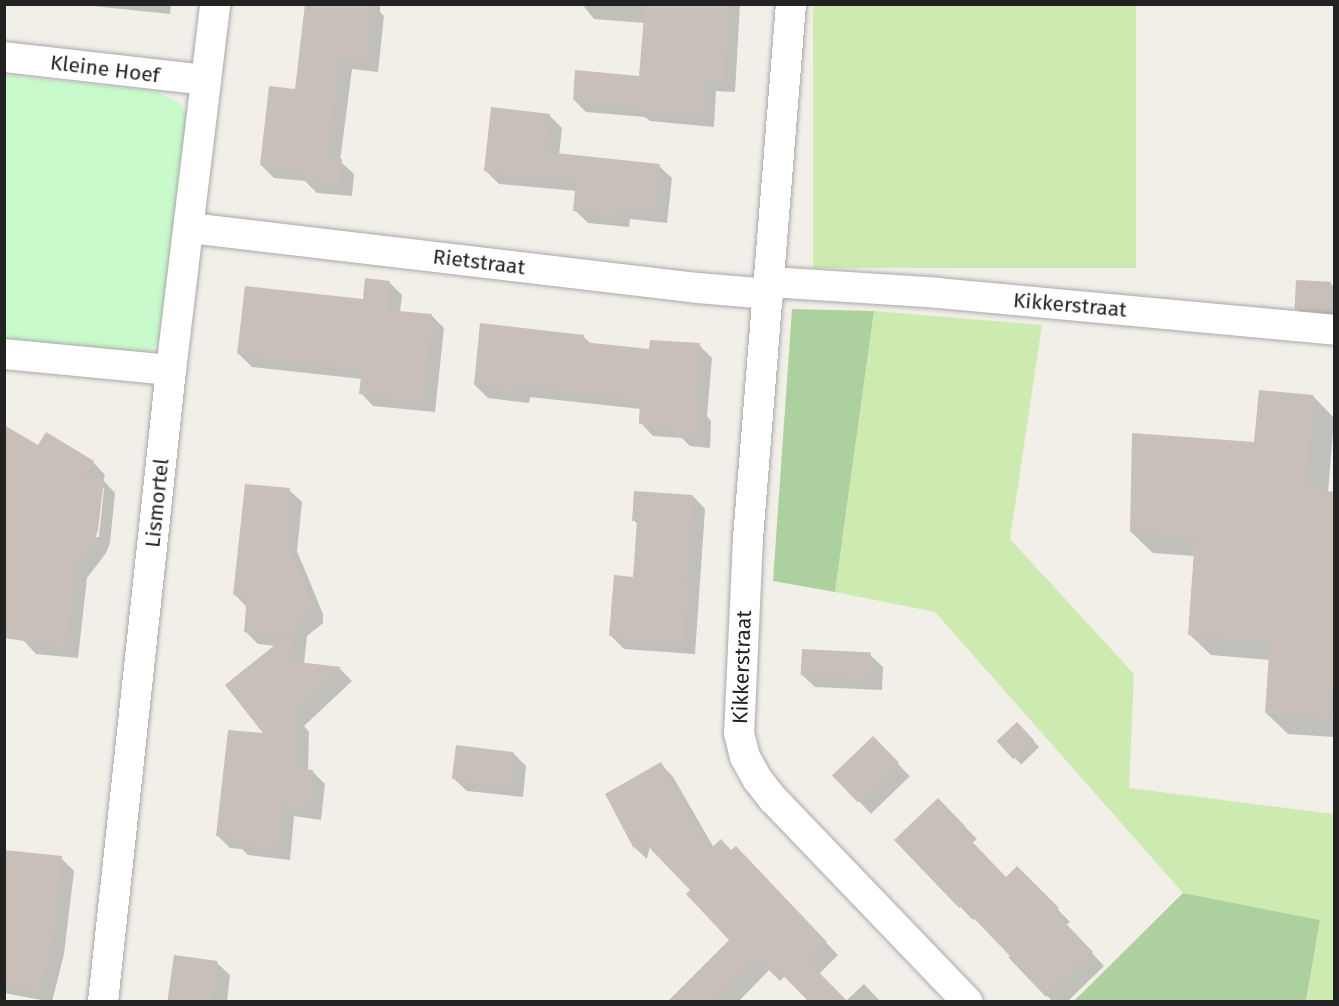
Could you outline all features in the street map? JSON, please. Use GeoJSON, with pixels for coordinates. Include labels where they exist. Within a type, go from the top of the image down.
{"type":"FeatureCollection","features":[{"type":"Feature","properties":{"kind":"street","name":"Lismortel"},"geometry":{"type":"LineString","coordinates":[[103,1002],[171,370],[190,228],[215,4]]}},
{"type":"Feature","properties":{"kind":"street","name":"Kikkerstraat"},"geometry":{"type":"LineString","coordinates":[[791,4],[748,538],[739,733],[745,757],[758,780],[773,799],[968,1002]]}},
{"type":"Feature","properties":{"kind":"street","name":"Kleine Hoef"},"geometry":{"type":"LineString","coordinates":[[4,57],[206,80]]}},
{"type":"Feature","properties":{"kind":"street","name":"Rietstraat"},"geometry":{"type":"LineString","coordinates":[[190,228],[698,288],[769,288]]}},
{"type":"Feature","properties":{"kind":"street","name":"Kikkerstraat"},"geometry":{"type":"LineString","coordinates":[[769,288],[938,293],[1335,330]]}},
{"type":"Feature","properties":{"kind":"street"},"geometry":{"type":"LineString","coordinates":[[4,354],[171,370]]}},
{"type":"Feature","properties":{"kind":"green space"},"geometry":{"type":"Polygon","coordinates":[[[813,5],[1136,5],[1136,268],[813,268],[813,5]]]}},
{"type":"Feature","properties":{"kind":"green space"},"geometry":{"type":"Polygon","coordinates":[[[5,75],[158,92],[180,103],[187,116],[162,339],[149,351],[142,354],[5,343],[5,75]]]}},
{"type":"Feature","properties":{"kind":"green space"},"geometry":{"type":"Polygon","coordinates":[[[792,309],[874,311],[835,592],[773,581],[792,309]]]}},
{"type":"Feature","properties":{"kind":"green space"},"geometry":{"type":"Polygon","coordinates":[[[874,311],[1042,325],[1010,539],[1134,674],[1129,788],[1334,814],[1334,1001],[1306,1001],[1320,920],[1183,893],[935,612],[835,592],[874,311]]]}},
{"type":"Feature","properties":{"kind":"green space"},"geometry":{"type":"Polygon","coordinates":[[[1183,893],[1320,920],[1306,1001],[1074,1001],[1183,893]]]}},
{"type":"Feature","properties":{"kind":"building"},"geometry":{"type":"Polygon","coordinates":[[[305,4],[372,4],[365,60],[339,57],[327,158],[342,159],[340,184],[302,180],[303,170],[260,165],[269,86],[295,89],[305,4]]]}},
{"type":"Feature","properties":{"kind":"building"},"geometry":{"type":"Polygon","coordinates":[[[645,4],[729,4],[723,81],[705,79],[702,116],[636,110],[636,106],[573,100],[575,70],[639,76],[645,4]]]}},
{"type":"Feature","properties":{"kind":"building"},"geometry":{"type":"Polygon","coordinates":[[[491,107],[550,114],[546,152],[660,164],[654,211],[618,207],[617,215],[573,211],[576,181],[484,171],[491,107]]]}},
{"type":"Feature","properties":{"kind":"building"},"geometry":{"type":"Polygon","coordinates":[[[365,278],[390,281],[387,310],[432,314],[423,400],[359,394],[362,368],[237,354],[245,286],[363,299],[365,278]]]}},
{"type":"Feature","properties":{"kind":"building"},"geometry":{"type":"Polygon","coordinates":[[[1296,280],[1331,282],[1329,311],[1294,309],[1296,280]]]}},
{"type":"Feature","properties":{"kind":"building"},"geometry":{"type":"Polygon","coordinates":[[[480,323],[584,335],[583,342],[649,349],[650,340],[700,343],[695,402],[699,407],[697,436],[675,434],[670,426],[639,424],[640,399],[517,385],[517,391],[474,385],[480,323]]]}},
{"type":"Feature","properties":{"kind":"building"},"geometry":{"type":"Polygon","coordinates":[[[1259,390],[1313,395],[1305,489],[1335,492],[1335,692],[1331,692],[1329,718],[1265,713],[1270,640],[1188,635],[1195,536],[1130,532],[1132,433],[1254,442],[1259,390]]]}},
{"type":"Feature","properties":{"kind":"building"},"geometry":{"type":"Polygon","coordinates":[[[4,425],[38,445],[46,432],[94,461],[85,476],[104,479],[98,530],[94,541],[75,565],[66,647],[4,638],[4,425]]]}},
{"type":"Feature","properties":{"kind":"building"},"geometry":{"type":"Polygon","coordinates":[[[245,484],[290,488],[285,537],[311,600],[311,610],[295,623],[290,661],[341,667],[293,712],[297,718],[295,768],[313,770],[309,808],[282,804],[277,848],[233,843],[234,838],[216,836],[228,730],[263,733],[225,685],[286,636],[244,632],[247,597],[233,595],[245,484]]]}},
{"type":"Feature","properties":{"kind":"building"},"geometry":{"type":"Polygon","coordinates":[[[634,491],[693,495],[683,642],[609,636],[614,575],[633,577],[637,521],[632,521],[634,491]]]}},
{"type":"Feature","properties":{"kind":"building"},"geometry":{"type":"Polygon","coordinates":[[[802,649],[871,653],[870,679],[801,675],[802,649]]]}},
{"type":"Feature","properties":{"kind":"building"},"geometry":{"type":"Polygon","coordinates":[[[1017,722],[1034,740],[1014,759],[997,741],[1017,722]]]}},
{"type":"Feature","properties":{"kind":"building"},"geometry":{"type":"Polygon","coordinates":[[[873,736],[899,763],[858,802],[832,776],[873,736]]]}},
{"type":"Feature","properties":{"kind":"building"},"geometry":{"type":"Polygon","coordinates":[[[456,745],[514,752],[509,786],[452,779],[456,745]]]}},
{"type":"Feature","properties":{"kind":"building"},"geometry":{"type":"Polygon","coordinates":[[[661,762],[710,849],[721,839],[731,850],[736,846],[827,942],[807,960],[848,1002],[809,1002],[772,964],[767,970],[756,958],[713,1002],[667,1002],[729,940],[686,894],[690,890],[637,835],[634,849],[605,794],[661,762]]]}},
{"type":"Feature","properties":{"kind":"building"},"geometry":{"type":"Polygon","coordinates":[[[938,798],[965,826],[961,830],[1006,877],[1017,866],[1059,908],[1055,912],[1093,952],[1046,997],[962,906],[959,908],[894,840],[938,798]]]}},
{"type":"Feature","properties":{"kind":"building"},"geometry":{"type":"Polygon","coordinates":[[[4,850],[62,856],[52,941],[39,992],[4,984],[4,850]]]}},
{"type":"Feature","properties":{"kind":"building"},"geometry":{"type":"Polygon","coordinates":[[[174,955],[218,961],[212,1002],[167,1002],[174,955]]]}}]}
